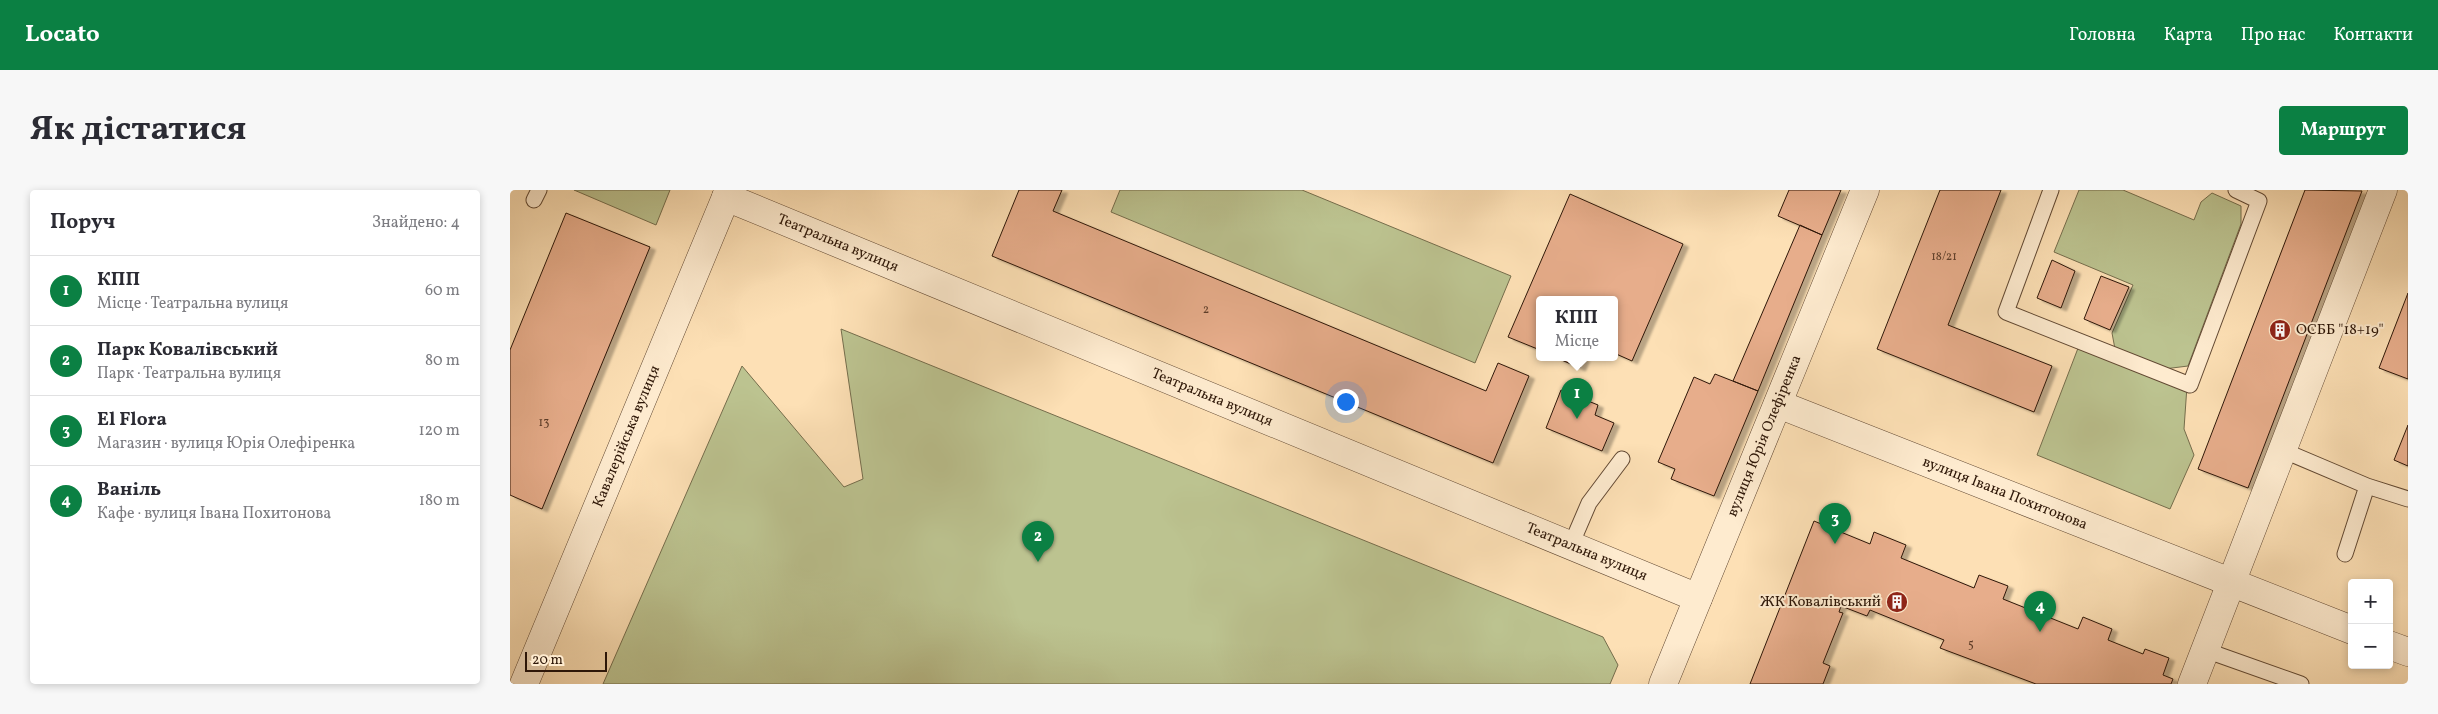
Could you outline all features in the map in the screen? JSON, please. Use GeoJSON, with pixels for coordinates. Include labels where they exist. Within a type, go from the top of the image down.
{"type":"FeatureCollection","features":[{"type":"Feature","properties":{"kind":"street","name":"вулиця Юрія Олефіренка"},"geometry":{"type":"LineString","coordinates":[[1663,684],[1866,190]]}},
{"type":"Feature","properties":{"kind":"street"},"geometry":{"type":"LineString","coordinates":[[2192,684],[2383,190]]}},
{"type":"Feature","properties":{"kind":"street","name":"Театральна вулиця"},"geometry":{"type":"LineString","coordinates":[[727,194],[1698,598]]}},
{"type":"Feature","properties":{"kind":"street","name":"Кавалерійська вулиця"},"geometry":{"type":"LineString","coordinates":[[524,684],[727,194]]}},
{"type":"Feature","properties":{"kind":"street","name":"вулиця Івана Похитонова"},"geometry":{"type":"LineString","coordinates":[[1778,404],[2348,628]]}},
{"type":"Feature","properties":{"kind":"street"},"geometry":{"type":"LineString","coordinates":[[2393,646],[2408,652]]}},
{"type":"Feature","properties":{"kind":"lane"},"geometry":{"type":"LineString","coordinates":[[2051,190],[2006,312],[2190,385],[2259,201],[2236,190]]}},
{"type":"Feature","properties":{"kind":"lane"},"geometry":{"type":"LineString","coordinates":[[2282,450],[2367,486],[2408,500]]}},
{"type":"Feature","properties":{"kind":"lane"},"geometry":{"type":"LineString","coordinates":[[1571,545],[1589,503],[1622,459]]}},
{"type":"Feature","properties":{"kind":"lane"},"geometry":{"type":"LineString","coordinates":[[2345,554],[2367,486]]}},
{"type":"Feature","properties":{"kind":"lane"},"geometry":{"type":"LineString","coordinates":[[2205,650],[2301,684]]}},
{"type":"Feature","properties":{"kind":"green space"},"geometry":{"type":"Polygon","coordinates":[[[574,190],[670,190],[656,225],[574,190]]]}},
{"type":"Feature","properties":{"kind":"green space"},"geometry":{"type":"Polygon","coordinates":[[[1120,190],[1302,190],[1511,276],[1475,363],[1111,212],[1120,190]]]}},
{"type":"Feature","properties":{"kind":"green space"},"geometry":{"type":"Polygon","coordinates":[[[2079,190],[2123,190],[2194,220],[2201,202],[2212,193],[2241,206],[2241,224],[2188,366],[2164,369],[2115,349],[2112,333],[2133,285],[2054,252],[2079,190]]]}},
{"type":"Feature","properties":{"kind":"green space"},"geometry":{"type":"Polygon","coordinates":[[[841,329],[1603,637],[1618,665],[1610,684],[603,684],[742,366],[844,487],[863,479],[841,329]]]}},
{"type":"Feature","properties":{"kind":"green space"},"geometry":{"type":"Polygon","coordinates":[[[2080,343],[2187,386],[2184,429],[2194,455],[2170,509],[2037,455],[2080,343]]]}},
{"type":"Feature","properties":{"kind":"building"},"geometry":{"type":"Polygon","coordinates":[[[1019,190],[1062,190],[1053,211],[1486,391],[1498,363],[1529,376],[1493,463],[992,256],[1019,190]]]}},
{"type":"Feature","properties":{"kind":"building"},"geometry":{"type":"Polygon","coordinates":[[[1789,190],[1841,190],[1822,235],[1778,216],[1789,190]]]}},
{"type":"Feature","properties":{"kind":"building"},"geometry":{"type":"Polygon","coordinates":[[[1940,190],[2001,190],[1948,325],[2052,366],[2034,412],[1877,349],[1940,190]]]}},
{"type":"Feature","properties":{"kind":"building","name":"ОСББ \"18+19\""},"geometry":{"type":"Polygon","coordinates":[[[2305,190],[2362,191],[2248,488],[2198,469],[2305,190]]]}},
{"type":"Feature","properties":{"kind":"building"},"geometry":{"type":"Polygon","coordinates":[[[1570,194],[1683,244],[1632,361],[1618,355],[1618,296],[1536,296],[1536,348],[1508,337],[1570,194]]]}},
{"type":"Feature","properties":{"kind":"building"},"geometry":{"type":"Polygon","coordinates":[[[566,213],[650,247],[542,509],[510,495],[510,350],[566,213]]]}},
{"type":"Feature","properties":{"kind":"building"},"geometry":{"type":"Polygon","coordinates":[[[1800,225],[1822,235],[1758,391],[1733,381],[1800,225]]]}},
{"type":"Feature","properties":{"kind":"building"},"geometry":{"type":"Polygon","coordinates":[[[2052,260],[2075,271],[2061,308],[2037,298],[2052,260]]]}},
{"type":"Feature","properties":{"kind":"building"},"geometry":{"type":"Polygon","coordinates":[[[2101,276],[2129,287],[2110,330],[2084,319],[2101,276]]]}},
{"type":"Feature","properties":{"kind":"building"},"geometry":{"type":"Polygon","coordinates":[[[2408,293],[2408,379],[2379,368],[2408,293]]]}},
{"type":"Feature","properties":{"kind":"building"},"geometry":{"type":"Polygon","coordinates":[[[1564,361],[1583,361],[1580,368],[1564,361]]]}},
{"type":"Feature","properties":{"kind":"building"},"geometry":{"type":"Polygon","coordinates":[[[1715,374],[1758,391],[1714,496],[1671,479],[1675,469],[1658,462],[1694,377],[1710,384],[1715,374]]]}},
{"type":"Feature","properties":{"kind":"building"},"geometry":{"type":"Polygon","coordinates":[[[1561,390],[1598,405],[1595,415],[1614,423],[1602,451],[1546,428],[1561,390]]]}},
{"type":"Feature","properties":{"kind":"building"},"geometry":{"type":"Polygon","coordinates":[[[2408,425],[2408,466],[2394,460],[2408,425]]]}},
{"type":"Feature","properties":{"kind":"building","name":"ЖК Ковалівський"},"geometry":{"type":"Polygon","coordinates":[[[1814,521],[1870,544],[1874,532],[1906,545],[1901,558],[1974,588],[1979,575],[2008,586],[2003,599],[2078,629],[2083,617],[2112,629],[2108,640],[2143,654],[2145,649],[2169,658],[2163,675],[2173,679],[2171,684],[2036,684],[1940,648],[1944,640],[1870,610],[1867,616],[1841,606],[1839,612],[1843,613],[1823,663],[1830,666],[1823,684],[1750,684],[1814,521]]]}},
{"type":"Feature","properties":{"kind":"place","name":"ОСББ \"18+19\""},"geometry":{"type":"Point","coordinates":[2280,330]}},
{"type":"Feature","properties":{"kind":"place","name":"КПП"},"geometry":{"type":"Point","coordinates":[1577,419]}},
{"type":"Feature","properties":{"kind":"place","name":"El Flora"},"geometry":{"type":"Point","coordinates":[1835,544]}},
{"type":"Feature","properties":{"kind":"place","name":"Парк Ковалівський"},"geometry":{"type":"Point","coordinates":[1038,562]}},
{"type":"Feature","properties":{"kind":"place","name":"ЖК Ковалівський"},"geometry":{"type":"Point","coordinates":[1897,602]}},
{"type":"Feature","properties":{"kind":"place","name":"Ваніль"},"geometry":{"type":"Point","coordinates":[2040,632]}}]}
